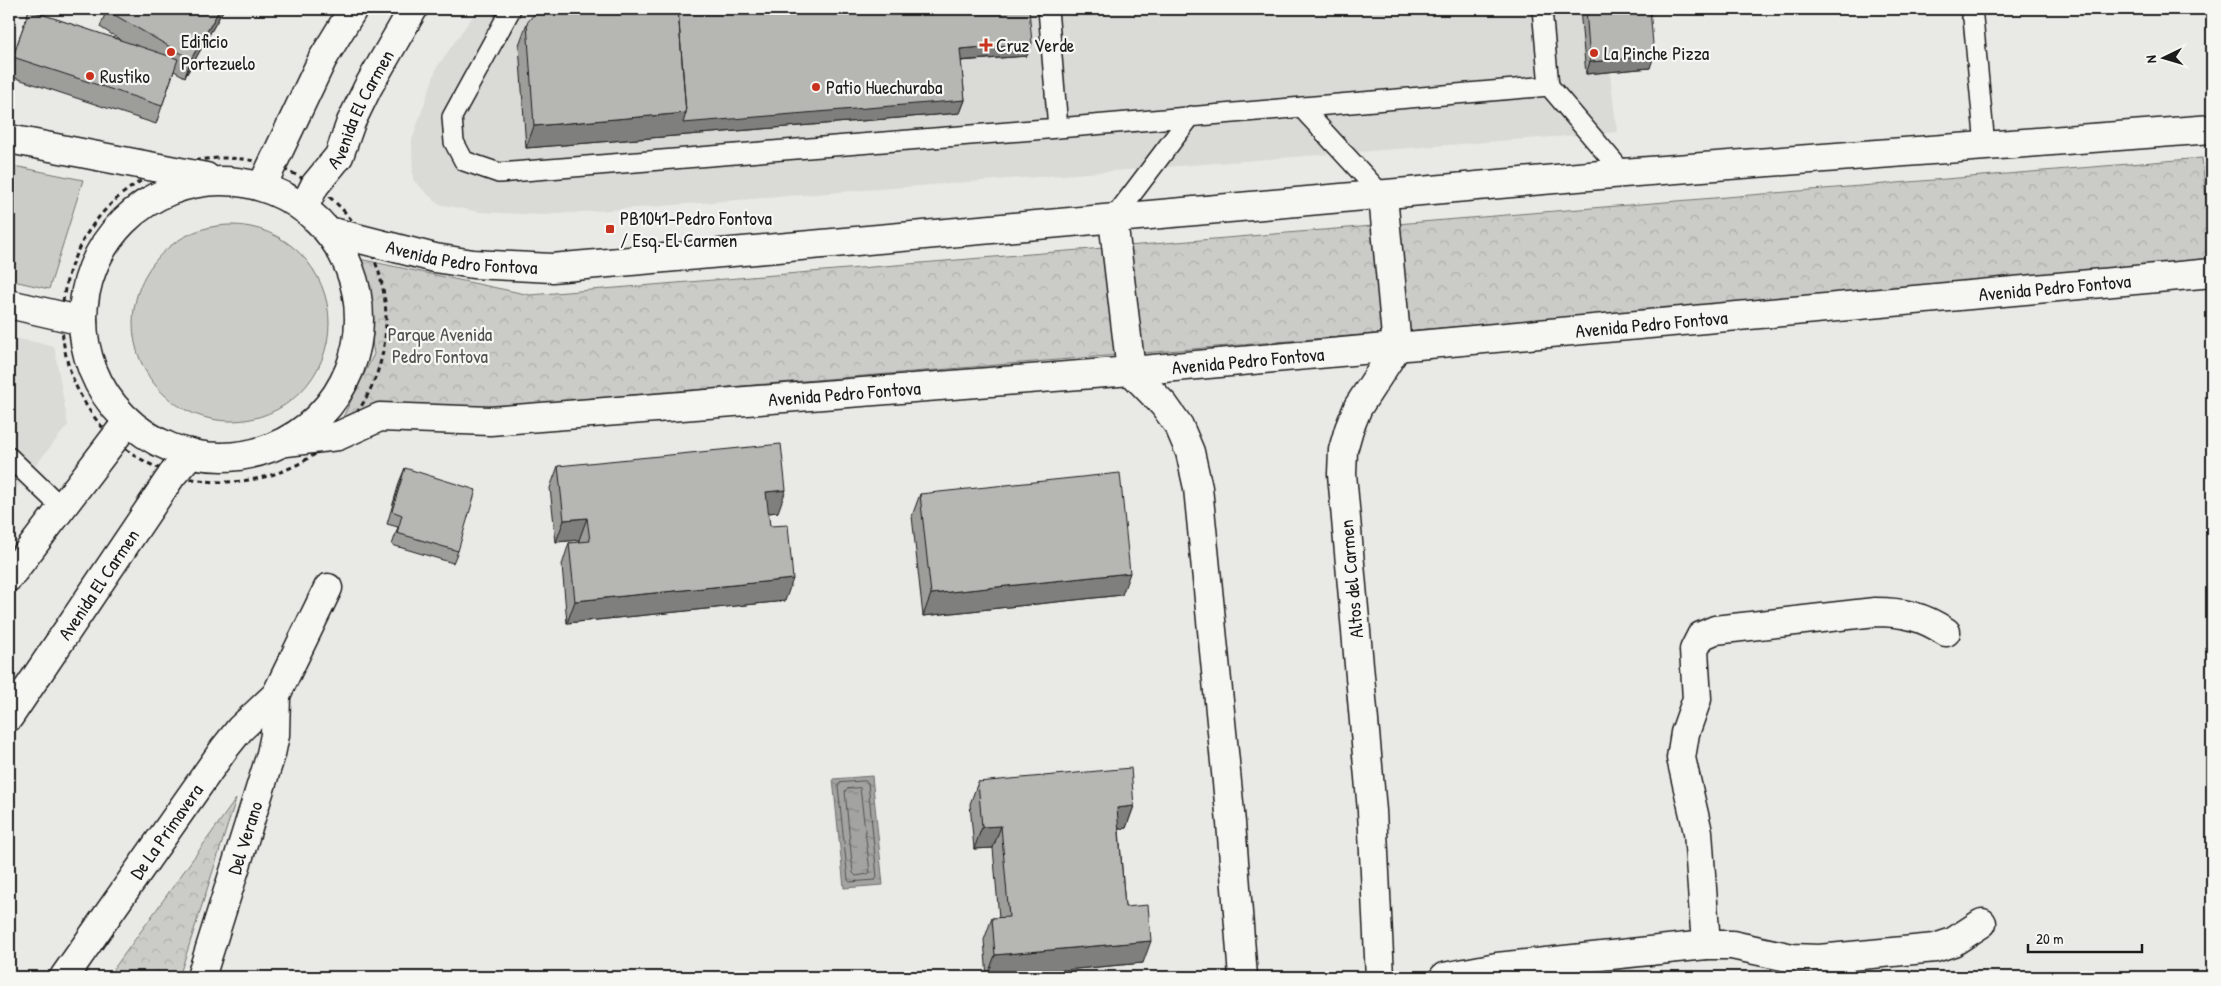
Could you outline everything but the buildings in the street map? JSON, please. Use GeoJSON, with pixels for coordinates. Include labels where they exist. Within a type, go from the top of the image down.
{"type":"FeatureCollection","features":[{"type":"Feature","properties":{"kind":"street"},"geometry":{"type":"LineString","coordinates":[[266,175],[322,60],[353,9]]}},
{"type":"Feature","properties":{"kind":"street","name":"Avenida El Carmen"},"geometry":{"type":"LineString","coordinates":[[309,196],[339,156],[351,122],[368,87],[413,9]]}},
{"type":"Feature","properties":{"kind":"street","name":"Avenida Pedro Fontova"},"geometry":{"type":"LineString","coordinates":[[329,231],[366,242],[435,258],[473,264],[552,268],[1383,196],[1623,173],[2212,129]]}},
{"type":"Feature","properties":{"kind":"street"},"geometry":{"type":"LineString","coordinates":[[9,139],[220,180]]}},
{"type":"Feature","properties":{"kind":"street"},"geometry":{"type":"LineString","coordinates":[[266,175],[309,196],[352,274],[360,322],[350,370],[325,412],[286,442],[247,456],[191,453],[163,446],[120,430],[72,319],[100,251],[122,222],[151,199],[184,185],[266,175]]}},
{"type":"Feature","properties":{"kind":"street"},"geometry":{"type":"LineString","coordinates":[[1383,196],[1397,347]]}},
{"type":"Feature","properties":{"kind":"street"},"geometry":{"type":"LineString","coordinates":[[1113,219],[1131,371],[1164,405],[1179,426],[1190,452],[1198,488],[1231,823],[1243,977]]}},
{"type":"Feature","properties":{"kind":"street","name":"Avenida Pedro Fontova"},"geometry":{"type":"LineString","coordinates":[[286,442],[338,436],[380,417],[490,421],[1131,371],[2212,273]]}},
{"type":"Feature","properties":{"kind":"street"},"geometry":{"type":"LineString","coordinates":[[9,304],[72,319]]}},
{"type":"Feature","properties":{"kind":"street","name":"Altos del Carmen"},"geometry":{"type":"LineString","coordinates":[[1380,977],[1372,811],[1342,474],[1343,450],[1348,429],[1358,407],[1397,347]]}},
{"type":"Feature","properties":{"kind":"street"},"geometry":{"type":"LineString","coordinates":[[9,578],[120,430]]}},
{"type":"Feature","properties":{"kind":"street","name":"Avenida El Carmen"},"geometry":{"type":"LineString","coordinates":[[9,717],[172,475],[191,453]]}},
{"type":"Feature","properties":{"kind":"street"},"geometry":{"type":"LineString","coordinates":[[276,695],[328,588]]}},
{"type":"Feature","properties":{"kind":"street"},"geometry":{"type":"LineString","coordinates":[[1706,946],[1698,832],[1681,758],[1685,733],[1697,699],[1694,650],[1701,636],[1715,630],[1889,612],[1918,616],[1946,632]]}},
{"type":"Feature","properties":{"kind":"street","name":"De La Primavera"},"geometry":{"type":"LineString","coordinates":[[64,977],[224,749],[240,729],[276,695]]}},
{"type":"Feature","properties":{"kind":"street","name":"Del Verano"},"geometry":{"type":"LineString","coordinates":[[201,977],[266,774],[275,735],[276,695]]}},
{"type":"Feature","properties":{"kind":"street"},"geometry":{"type":"LineString","coordinates":[[224,749],[234,745],[244,745],[254,749],[265,764],[266,774]]}},
{"type":"Feature","properties":{"kind":"street"},"geometry":{"type":"LineString","coordinates":[[1444,977],[1497,968],[1706,946],[1732,945],[1792,958],[1819,959],[1935,948],[1968,934],[1982,923]]}},
{"type":"Feature","properties":{"kind":"lane"},"geometry":{"type":"LineString","coordinates":[[511,9],[452,117],[454,142],[464,162],[499,173],[1549,86]]}},
{"type":"Feature","properties":{"kind":"lane"},"geometry":{"type":"LineString","coordinates":[[1048,9],[1058,128]]}},
{"type":"Feature","properties":{"kind":"lane"},"geometry":{"type":"LineString","coordinates":[[1542,9],[1549,86],[1623,173]]}},
{"type":"Feature","properties":{"kind":"lane"},"geometry":{"type":"LineString","coordinates":[[1969,9],[1973,18],[1985,146]]}},
{"type":"Feature","properties":{"kind":"lane"},"geometry":{"type":"LineString","coordinates":[[1301,107],[1383,196]]}},
{"type":"Feature","properties":{"kind":"lane"},"geometry":{"type":"LineString","coordinates":[[1113,219],[1191,116]]}},
{"type":"Feature","properties":{"kind":"lane"},"geometry":{"type":"LineString","coordinates":[[9,458],[61,507]]}},
{"type":"Feature","properties":{"kind":"path"},"geometry":{"type":"LineString","coordinates":[[213,157],[253,159],[266,175],[292,172],[309,196],[343,209],[366,242],[380,275],[387,313],[384,351],[373,387],[354,419],[325,449],[290,470],[251,482],[211,483],[172,475],[135,457],[120,430],[104,431],[81,397],[66,360],[72,319],[66,279],[82,241],[105,208],[137,182],[173,164],[213,157]]}},
{"type":"Feature","properties":{"kind":"shaded area"},"geometry":{"type":"Polygon","coordinates":[[[478,9],[1602,9],[1617,132],[544,215],[481,212],[438,204],[413,180],[412,140],[437,67],[478,9]]]}},
{"type":"Feature","properties":{"kind":"shaded area"},"geometry":{"type":"Polygon","coordinates":[[[9,337],[54,346],[68,425],[9,498],[9,337]]]}},
{"type":"Feature","properties":{"kind":"green space","name":"Parque Avenida Pedro Fontova"},"geometry":{"type":"Polygon","coordinates":[[[2202,158],[2212,261],[1361,335],[342,419],[374,354],[359,259],[530,295],[2202,158]]]}},
{"type":"Feature","properties":{"kind":"green space"},"geometry":{"type":"Polygon","coordinates":[[[9,165],[83,180],[49,289],[9,280],[9,165]]]}},
{"type":"Feature","properties":{"kind":"green space"},"geometry":{"type":"Polygon","coordinates":[[[221,225],[241,225],[277,236],[286,241],[307,261],[322,285],[329,313],[329,333],[322,361],[313,378],[293,399],[269,414],[241,421],[221,421],[193,414],[176,405],[149,378],[137,351],[133,333],[133,313],[140,285],[149,268],[176,241],[203,229],[221,225]]]}},
{"type":"Feature","properties":{"kind":"green space"},"geometry":{"type":"Polygon","coordinates":[[[236,799],[179,977],[108,977],[236,799]]]}},
{"type":"Feature","properties":{"kind":"water"},"geometry":{"type":"Polygon","coordinates":[[[872,776],[883,885],[844,888],[833,779],[872,776]]]}},
{"type":"Feature","properties":{"kind":"place","name":"Cruz Verde"},"geometry":{"type":"Point","coordinates":[986,45]}},
{"type":"Feature","properties":{"kind":"place","name":"Edificio Portezuelo"},"geometry":{"type":"Point","coordinates":[171,52]}},
{"type":"Feature","properties":{"kind":"place","name":"La Pinche Pizza"},"geometry":{"type":"Point","coordinates":[1594,53]}},
{"type":"Feature","properties":{"kind":"place","name":"Rustiko"},"geometry":{"type":"Point","coordinates":[90,76]}},
{"type":"Feature","properties":{"kind":"place","name":"Patio Huechuraba"},"geometry":{"type":"Point","coordinates":[816,87]}},
{"type":"Feature","properties":{"kind":"place","name":"PB1041-Pedro Fontova / Esq. El Carmen"},"geometry":{"type":"Point","coordinates":[610,229]}}]}
